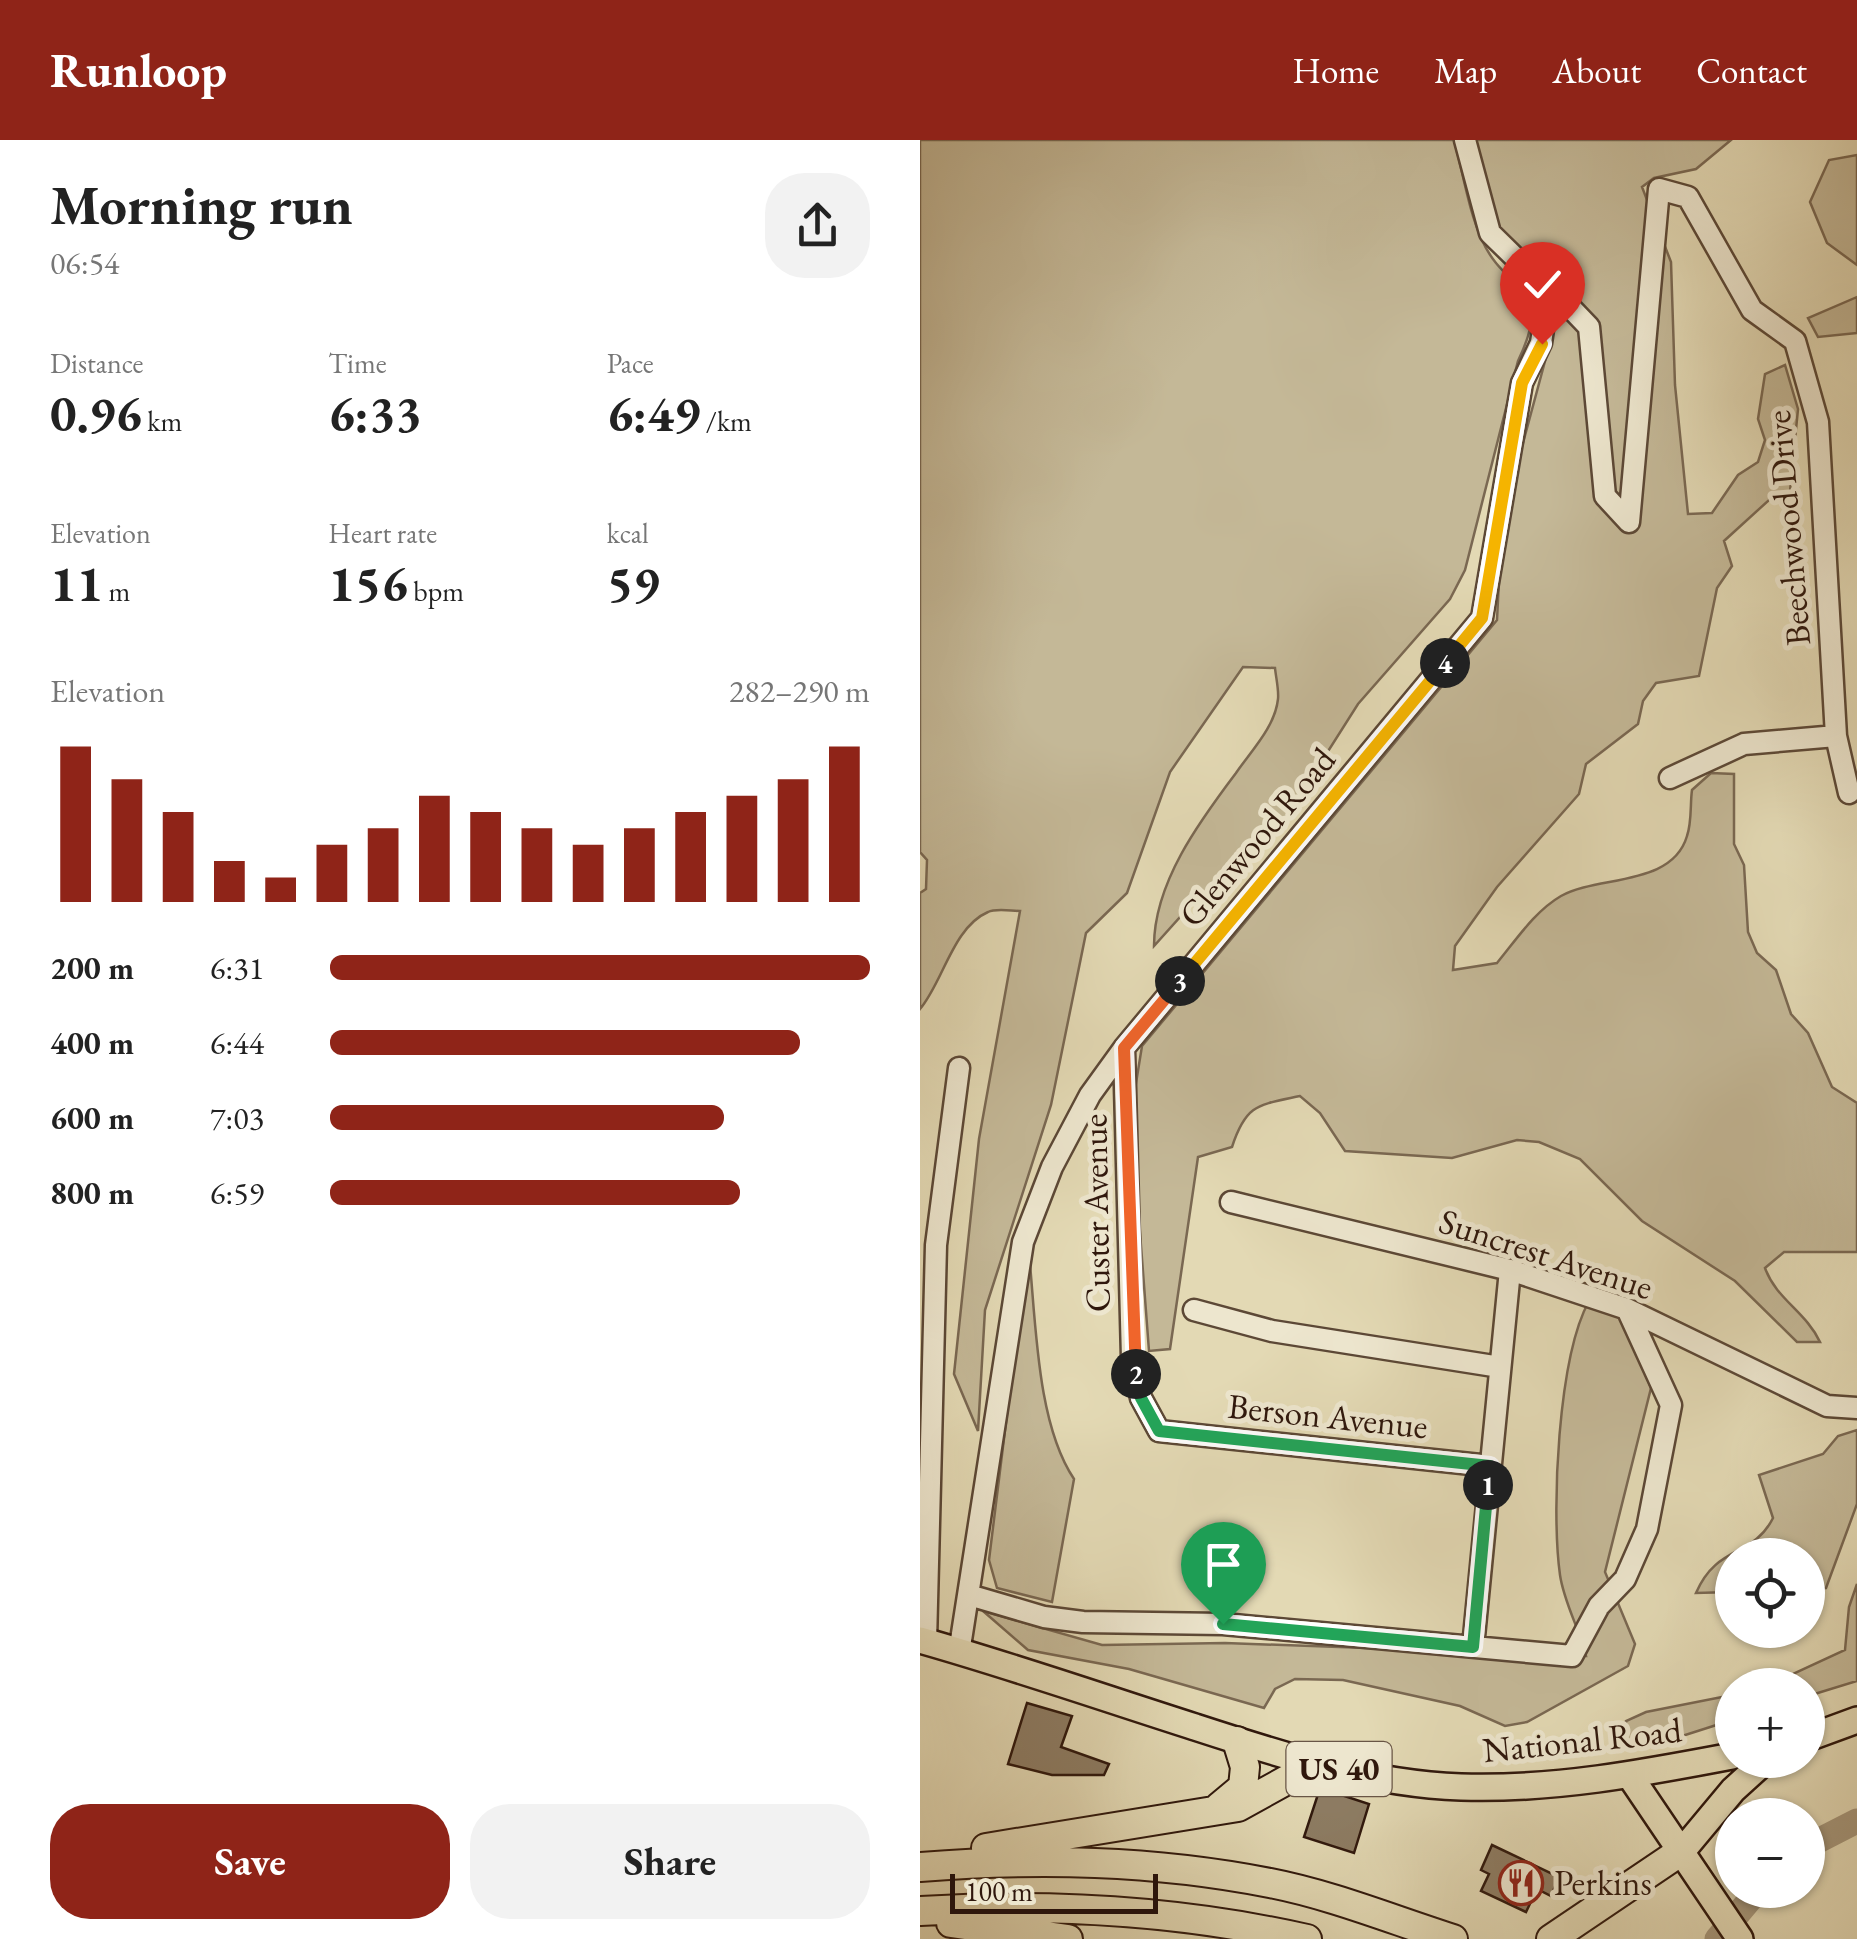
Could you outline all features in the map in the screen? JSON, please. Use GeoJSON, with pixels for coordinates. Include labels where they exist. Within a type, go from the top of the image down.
{"type":"FeatureCollection","features":[{"type":"Feature","properties":{"kind":"highway"},"geometry":{"type":"LineString","coordinates":[[1208,1813],[1244,1787],[1245,1767],[1237,1741]]}},
{"type":"Feature","properties":{"kind":"highway"},"geometry":{"type":"LineString","coordinates":[[920,1863],[1208,1813],[1260,1798],[1314,1764]]}},
{"type":"Feature","properties":{"kind":"highway"},"geometry":{"type":"LineString","coordinates":[[1551,1939],[1688,1859]]}},
{"type":"Feature","properties":{"kind":"highway"},"geometry":{"type":"LineString","coordinates":[[920,1863],[1079,1860],[1218,1874],[1274,1884],[1453,1939]]}},
{"type":"Feature","properties":{"kind":"highway"},"geometry":{"type":"LineString","coordinates":[[920,1911],[1102,1908],[1166,1912],[1307,1939]]}},
{"type":"Feature","properties":{"kind":"highway"},"geometry":{"type":"LineString","coordinates":[[920,1922],[1028,1930],[1068,1939]]}},
{"type":"Feature","properties":{"kind":"main road","name":"National Road"},"geometry":{"type":"LineString","coordinates":[[923,1641],[1314,1764],[1460,1787],[1546,1786],[1630,1776],[1715,1759]]}},
{"type":"Feature","properties":{"kind":"main road"},"geometry":{"type":"LineString","coordinates":[[1825,1732],[1857,1720]]}},
{"type":"Feature","properties":{"kind":"main road"},"geometry":{"type":"LineString","coordinates":[[1630,1776],[1740,1939]]}},
{"type":"Feature","properties":{"kind":"main road"},"geometry":{"type":"LineString","coordinates":[[1688,1859],[1733,1790],[1746,1778]]}},
{"type":"Feature","properties":{"kind":"street"},"geometry":{"type":"LineString","coordinates":[[1466,140],[1490,233],[1538,280],[1547,302]]}},
{"type":"Feature","properties":{"kind":"street","name":"Beechwood Drive"},"geometry":{"type":"LineString","coordinates":[[1547,302],[1566,303],[1589,327],[1605,496],[1629,522],[1658,189],[1688,196],[1752,310],[1795,341],[1818,422],[1836,736],[1849,793]]}},
{"type":"Feature","properties":{"kind":"street","name":"Glenwood Road"},"geometry":{"type":"LineString","coordinates":[[959,1653],[1024,1242],[1052,1167],[1090,1095],[1124,1048],[1482,618],[1522,383],[1542,344],[1547,302]]}},
{"type":"Feature","properties":{"kind":"street"},"geometry":{"type":"LineString","coordinates":[[1670,778],[1744,744],[1836,736]]}},
{"type":"Feature","properties":{"kind":"street","name":"Custer Avenue"},"geometry":{"type":"LineString","coordinates":[[1124,1048],[1132,1358],[1141,1398],[1159,1431]]}},
{"type":"Feature","properties":{"kind":"street"},"geometry":{"type":"LineString","coordinates":[[923,1641],[936,1245],[960,1068]]}},
{"type":"Feature","properties":{"kind":"street","name":"Suncrest Avenue"},"geometry":{"type":"LineString","coordinates":[[1231,1202],[1510,1270],[1628,1309],[1827,1406],[1857,1408]]}},
{"type":"Feature","properties":{"kind":"street"},"geometry":{"type":"LineString","coordinates":[[1473,1647],[1510,1270]]}},
{"type":"Feature","properties":{"kind":"street"},"geometry":{"type":"LineString","coordinates":[[969,1594],[1044,1617],[1083,1622],[1223,1624],[1572,1656],[1599,1606],[1625,1579],[1646,1528],[1672,1406],[1628,1309]]}},
{"type":"Feature","properties":{"kind":"street"},"geometry":{"type":"LineString","coordinates":[[1194,1310],[1272,1332],[1500,1367]]}},
{"type":"Feature","properties":{"kind":"street","name":"Berson Avenue"},"geometry":{"type":"LineString","coordinates":[[1159,1431],[1490,1466]]}},
{"type":"Feature","properties":{"kind":"shaded area"},"geometry":{"type":"Polygon","coordinates":[[[920,140],[1454,140],[1482,240],[1492,258],[1530,302],[1532,316],[1465,570],[1450,599],[1358,704],[1273,838],[1190,906],[1154,946],[1162,899],[1181,854],[1262,738],[1276,709],[1275,668],[1243,667],[1170,772],[1127,893],[1086,933],[1051,1105],[985,1310],[978,1431],[954,1374],[979,1139],[1020,911],[991,911],[976,919],[957,942],[920,1009],[920,893],[926,889],[927,860],[920,852],[920,140]]]}},
{"type":"Feature","properties":{"kind":"shaded area"},"geometry":{"type":"Polygon","coordinates":[[[1475,140],[1731,140],[1696,169],[1654,178],[1642,187],[1671,262],[1675,385],[1688,514],[1712,513],[1738,475],[1758,462],[1765,440],[1758,419],[1765,374],[1785,365],[1798,409],[1790,491],[1769,500],[1724,541],[1732,566],[1717,588],[1699,676],[1656,683],[1643,701],[1638,724],[1586,764],[1579,794],[1497,887],[1455,946],[1453,970],[1497,963],[1534,918],[1561,896],[1666,864],[1679,852],[1687,836],[1692,790],[1711,773],[1734,774],[1734,844],[1744,865],[1748,932],[1757,953],[1776,970],[1791,1014],[1808,1033],[1832,1087],[1857,1103],[1857,1252],[1784,1252],[1765,1268],[1776,1288],[1820,1342],[1797,1342],[1735,1281],[1642,1221],[1580,1159],[1539,1142],[1517,1140],[1452,1158],[1345,1151],[1320,1113],[1300,1096],[1256,1109],[1243,1122],[1232,1147],[1198,1157],[1170,1349],[1149,1351],[1131,1114],[1142,1046],[1497,620],[1502,521],[1555,324],[1556,283],[1506,238],[1491,205],[1475,140]]]}},
{"type":"Feature","properties":{"kind":"shaded area"},"geometry":{"type":"Polygon","coordinates":[[[1857,155],[1857,265],[1827,243],[1810,202],[1829,160],[1857,155]]]}},
{"type":"Feature","properties":{"kind":"shaded area"},"geometry":{"type":"Polygon","coordinates":[[[1857,297],[1857,333],[1818,337],[1808,318],[1857,297]]]}},
{"type":"Feature","properties":{"kind":"shaded area"},"geometry":{"type":"Polygon","coordinates":[[[1028,1244],[1044,1397],[1051,1428],[1074,1479],[1052,1602],[997,1588],[989,1560],[1028,1244]]]}},
{"type":"Feature","properties":{"kind":"shaded area"},"geometry":{"type":"Polygon","coordinates":[[[1589,1301],[1610,1308],[1625,1322],[1651,1388],[1605,1572],[1635,1644],[1628,1666],[1527,1722],[1505,1726],[1460,1706],[1343,1680],[1295,1679],[1275,1689],[1264,1708],[1129,1669],[1028,1650],[983,1611],[1102,1645],[1225,1643],[1586,1656],[1562,1585],[1556,1513],[1564,1395],[1578,1326],[1589,1301]]]}},
{"type":"Feature","properties":{"kind":"shaded area"},"geometry":{"type":"Polygon","coordinates":[[[1857,1430],[1857,1504],[1825,1588],[1825,1538],[1757,1538],[1773,1518],[1759,1475],[1823,1454],[1838,1436],[1857,1430]]]}},
{"type":"Feature","properties":{"kind":"shaded area"},"geometry":{"type":"Polygon","coordinates":[[[1714,1566],[1715,1592],[1696,1593],[1705,1577],[1714,1566]]]}},
{"type":"Feature","properties":{"kind":"shaded area"},"geometry":{"type":"Polygon","coordinates":[[[1857,1584],[1857,1681],[1825,1691],[1825,1668],[1806,1668],[1845,1650],[1849,1607],[1857,1584]]]}},
{"type":"Feature","properties":{"kind":"shaded area"},"geometry":{"type":"Polygon","coordinates":[[[1715,1698],[1715,1725],[1651,1746],[1625,1743],[1626,1721],[1646,1712],[1715,1698]]]}},
{"type":"Feature","properties":{"kind":"building"},"geometry":{"type":"Polygon","coordinates":[[[1027,1703],[1072,1716],[1061,1747],[1109,1764],[1104,1775],[1052,1775],[1008,1764],[1027,1703]]]}},
{"type":"Feature","properties":{"kind":"building"},"geometry":{"type":"Polygon","coordinates":[[[1320,1788],[1369,1804],[1354,1853],[1304,1837],[1320,1788]]]}},
{"type":"Feature","properties":{"kind":"building","name":"Perkins"},"geometry":{"type":"Polygon","coordinates":[[[1492,1845],[1559,1877],[1551,1896],[1537,1889],[1526,1912],[1481,1891],[1489,1874],[1481,1870],[1492,1845]]]}},
{"type":"Feature","properties":{"kind":"waterway"},"geometry":{"type":"LineString","coordinates":[[1825,1837],[1857,1821]]}},
{"type":"Feature","properties":{"kind":"waterway"},"geometry":{"type":"LineString","coordinates":[[1717,1939],[1743,1908]]}},
{"type":"Feature","properties":{"kind":"place","name":"Perkins"},"geometry":{"type":"Point","coordinates":[1521,1883]}},
{"type":"Feature","properties":{"kind":"route"},"geometry":{"type":"LineString","coordinates":[[1223,1624],[1473,1647],[1490,1466],[1159,1431],[1141,1398],[1132,1358],[1124,1048],[1482,618],[1522,383],[1542,344]]}}]}
